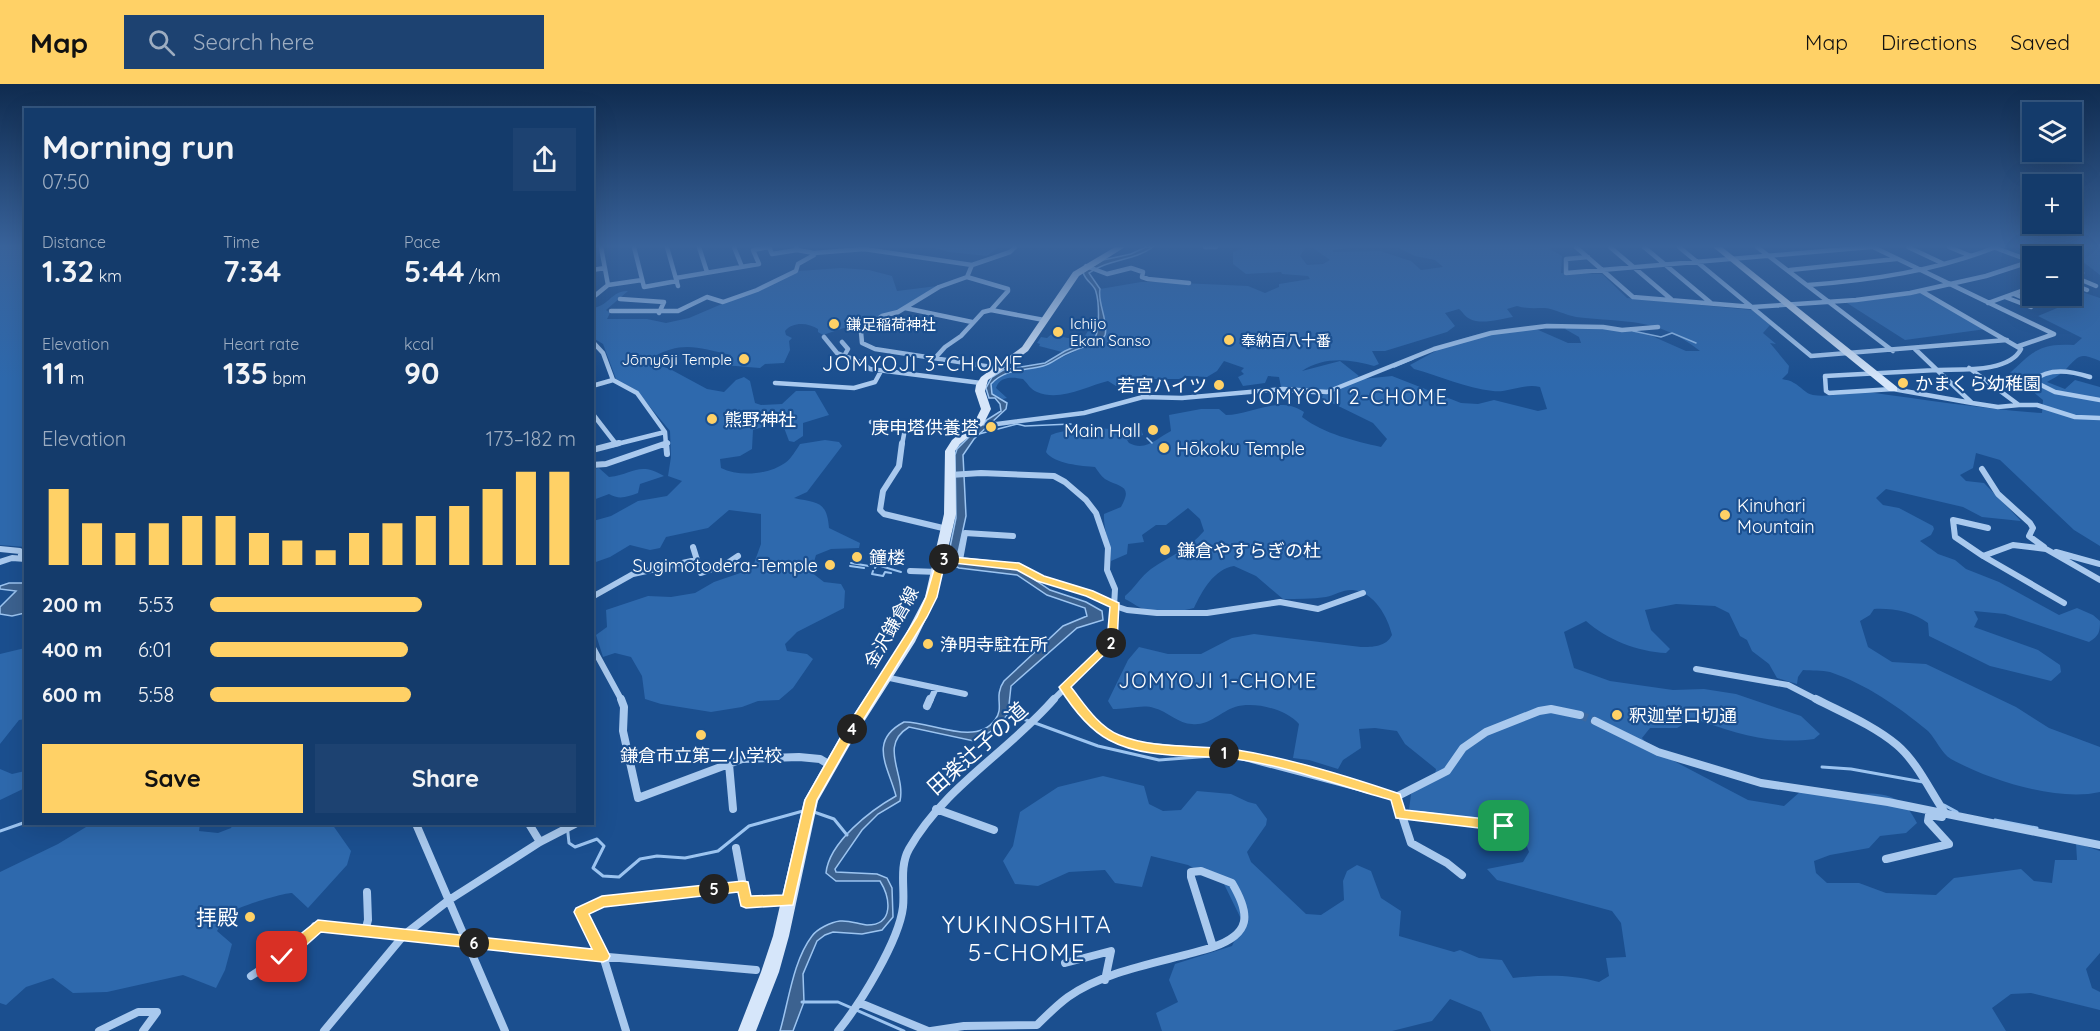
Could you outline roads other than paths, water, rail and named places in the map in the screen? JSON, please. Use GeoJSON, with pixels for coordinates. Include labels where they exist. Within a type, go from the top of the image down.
{"type":"FeatureCollection","features":[{"type":"Feature","properties":{"kind":"main road"},"geometry":{"type":"LineString","coordinates":[[980,423],[986,410],[980,390],[981,383],[988,374],[1018,357],[1063,291]]}},
{"type":"Feature","properties":{"kind":"main road"},"geometry":{"type":"LineString","coordinates":[[1773,291],[1893,389]]}},
{"type":"Feature","properties":{"kind":"main road","name":"金沢鎌倉線"},"geometry":{"type":"LineString","coordinates":[[747,1031],[770,972],[811,800],[932,597],[943,559],[948,529],[952,475],[950,451],[956,442],[980,423]]}},
{"type":"Feature","properties":{"kind":"street"},"geometry":{"type":"LineString","coordinates":[[611,311],[659,313],[685,310],[703,297],[723,302],[754,291]]}},
{"type":"Feature","properties":{"kind":"street"},"geometry":{"type":"LineString","coordinates":[[932,291],[905,308],[882,316],[864,328],[861,332],[862,343],[875,349],[998,368]]}},
{"type":"Feature","properties":{"kind":"street"},"geometry":{"type":"LineString","coordinates":[[991,310],[1008,291]]}},
{"type":"Feature","properties":{"kind":"street"},"geometry":{"type":"LineString","coordinates":[[1627,291],[1633,297],[1753,307],[1830,302],[1920,291]]}},
{"type":"Feature","properties":{"kind":"street"},"geometry":{"type":"LineString","coordinates":[[1662,291],[1671,300]]}},
{"type":"Feature","properties":{"kind":"street"},"geometry":{"type":"LineString","coordinates":[[1699,291],[1712,303]]}},
{"type":"Feature","properties":{"kind":"street"},"geometry":{"type":"LineString","coordinates":[[1734,291],[1811,356],[1916,350],[2008,340]]}},
{"type":"Feature","properties":{"kind":"street"},"geometry":{"type":"LineString","coordinates":[[1816,291],[1893,351]]}},
{"type":"Feature","properties":{"kind":"street"},"geometry":{"type":"LineString","coordinates":[[1922,291],[2019,346],[2054,334],[1964,291]]}},
{"type":"Feature","properties":{"kind":"street"},"geometry":{"type":"LineString","coordinates":[[1988,303],[2018,291]]}},
{"type":"Feature","properties":{"kind":"street"},"geometry":{"type":"LineString","coordinates":[[2013,293],[2022,297]]}},
{"type":"Feature","properties":{"kind":"street"},"geometry":{"type":"LineString","coordinates":[[2005,296],[2031,308]]}},
{"type":"Feature","properties":{"kind":"street"},"geometry":{"type":"LineString","coordinates":[[620,299],[664,302],[659,313]]}},
{"type":"Feature","properties":{"kind":"street"},"geometry":{"type":"LineString","coordinates":[[905,308],[972,322]]}},
{"type":"Feature","properties":{"kind":"street"},"geometry":{"type":"LineString","coordinates":[[936,357],[945,347],[961,336],[983,312],[991,310],[1044,320]]}},
{"type":"Feature","properties":{"kind":"street"},"geometry":{"type":"LineString","coordinates":[[980,423],[998,424],[1084,413],[1143,398],[1182,398],[1283,389],[1327,392],[1360,377],[1465,339],[1547,326],[1603,327],[1622,330],[1658,327]]}},
{"type":"Feature","properties":{"kind":"street"},"geometry":{"type":"LineString","coordinates":[[824,337],[837,353],[861,362],[870,369],[981,383]]}},
{"type":"Feature","properties":{"kind":"street"},"geometry":{"type":"LineString","coordinates":[[594,342],[600,345],[613,380]]}},
{"type":"Feature","properties":{"kind":"street"},"geometry":{"type":"LineString","coordinates":[[842,342],[848,349],[844,356]]}},
{"type":"Feature","properties":{"kind":"street"},"geometry":{"type":"LineString","coordinates":[[594,346],[600,345]]}},
{"type":"Feature","properties":{"kind":"street"},"geometry":{"type":"LineString","coordinates":[[2019,346],[2021,349],[2018,355],[2001,366],[1825,376],[1826,391],[1893,389],[1998,407],[2037,405],[2075,417],[2100,418]]}},
{"type":"Feature","properties":{"kind":"street"},"geometry":{"type":"LineString","coordinates":[[1916,350],[1972,403]]}},
{"type":"Feature","properties":{"kind":"street"},"geometry":{"type":"LineString","coordinates":[[1969,368],[2019,405]]}},
{"type":"Feature","properties":{"kind":"street"},"geometry":{"type":"LineString","coordinates":[[776,382],[854,388],[874,382],[881,371]]}},
{"type":"Feature","properties":{"kind":"street"},"geometry":{"type":"LineString","coordinates":[[2090,377],[2067,371],[2039,376],[2033,381],[2042,388],[2100,400]]}},
{"type":"Feature","properties":{"kind":"street"},"geometry":{"type":"LineString","coordinates":[[594,385],[613,380],[637,393],[666,432],[668,444],[666,454]]}},
{"type":"Feature","properties":{"kind":"street"},"geometry":{"type":"LineString","coordinates":[[594,416],[616,444]]}},
{"type":"Feature","properties":{"kind":"street"},"geometry":{"type":"LineString","coordinates":[[871,422],[905,429],[900,444],[903,451],[896,473],[883,489],[880,510],[884,514],[948,529]]}},
{"type":"Feature","properties":{"kind":"street"},"geometry":{"type":"LineString","coordinates":[[594,450],[666,432]]}},
{"type":"Feature","properties":{"kind":"street"},"geometry":{"type":"LineString","coordinates":[[594,465],[606,464],[668,444]]}},
{"type":"Feature","properties":{"kind":"street"},"geometry":{"type":"LineString","coordinates":[[1982,469],[1998,494],[2030,523],[2033,528],[2029,536],[2046,549],[2100,580]]}},
{"type":"Feature","properties":{"kind":"street","name":"田楽辻子の道"},"geometry":{"type":"LineString","coordinates":[[842,1030],[860,1003],[898,927],[903,907],[903,867],[907,852],[936,809],[951,793],[1032,724],[1064,687],[1112,642],[1116,589],[1107,570],[1108,548],[1096,513],[1078,492],[1054,476],[952,475]]}},
{"type":"Feature","properties":{"kind":"street"},"geometry":{"type":"LineString","coordinates":[[1988,528],[1953,520],[1955,537],[2064,603]]}},
{"type":"Feature","properties":{"kind":"street"},"geometry":{"type":"LineString","coordinates":[[960,560],[965,533],[1012,536]]}},
{"type":"Feature","properties":{"kind":"street"},"geometry":{"type":"LineString","coordinates":[[1983,556],[2013,545],[2046,549],[2100,564]]}},
{"type":"Feature","properties":{"kind":"street"},"geometry":{"type":"LineString","coordinates":[[693,547],[701,573],[726,564],[738,556]]}},
{"type":"Feature","properties":{"kind":"street"},"geometry":{"type":"LineString","coordinates":[[0,549],[22,556]]}},
{"type":"Feature","properties":{"kind":"street"},"geometry":{"type":"LineString","coordinates":[[0,562],[22,556]]}},
{"type":"Feature","properties":{"kind":"street"},"geometry":{"type":"LineString","coordinates":[[943,559],[1019,567],[1041,578],[1090,593],[1127,610],[1157,613],[1207,613],[1280,602],[1318,609],[1363,593]]}},
{"type":"Feature","properties":{"kind":"street"},"geometry":{"type":"LineString","coordinates":[[594,596],[633,574],[696,560]]}},
{"type":"Feature","properties":{"kind":"street"},"geometry":{"type":"LineString","coordinates":[[910,571],[938,572]]}},
{"type":"Feature","properties":{"kind":"street"},"geometry":{"type":"LineString","coordinates":[[594,650],[622,701],[623,731],[638,798],[742,759],[799,757],[820,759],[830,765]]}},
{"type":"Feature","properties":{"kind":"street"},"geometry":{"type":"LineString","coordinates":[[1696,669],[1788,685],[1866,724],[1897,745],[1907,756],[1942,813],[1942,818],[1929,815],[1928,821],[1949,844],[1886,859]]}},
{"type":"Feature","properties":{"kind":"street"},"geometry":{"type":"LineString","coordinates":[[884,677],[965,693]]}},
{"type":"Feature","properties":{"kind":"street"},"geometry":{"type":"LineString","coordinates":[[1064,687],[1094,724],[1113,738],[1133,745],[1237,755],[1294,768],[1396,797],[1443,773],[1463,748],[1497,728],[1539,711],[1551,709],[1580,715]]}},
{"type":"Feature","properties":{"kind":"street"},"geometry":{"type":"LineString","coordinates":[[927,706],[936,688]]}},
{"type":"Feature","properties":{"kind":"street"},"geometry":{"type":"LineString","coordinates":[[1595,721],[1658,752],[1761,783],[1942,813],[2100,845]]}},
{"type":"Feature","properties":{"kind":"street"},"geometry":{"type":"LineString","coordinates":[[729,764],[733,808]]}},
{"type":"Feature","properties":{"kind":"street"},"geometry":{"type":"LineString","coordinates":[[1396,797],[1411,843],[1447,863],[1462,875]]}},
{"type":"Feature","properties":{"kind":"street"},"geometry":{"type":"LineString","coordinates":[[936,809],[994,830]]}},
{"type":"Feature","properties":{"kind":"street"},"geometry":{"type":"LineString","coordinates":[[1401,815],[1419,815],[1504,826]]}},
{"type":"Feature","properties":{"kind":"street"},"geometry":{"type":"LineString","coordinates":[[416,825],[502,1029]]}},
{"type":"Feature","properties":{"kind":"street"},"geometry":{"type":"LineString","coordinates":[[530,825],[540,842]]}},
{"type":"Feature","properties":{"kind":"street"},"geometry":{"type":"LineString","coordinates":[[324,1031],[404,935],[449,900],[540,842],[573,825]]}},
{"type":"Feature","properties":{"kind":"street"},"geometry":{"type":"LineString","coordinates":[[736,848],[746,902],[788,901]]}},
{"type":"Feature","properties":{"kind":"street"},"geometry":{"type":"LineString","coordinates":[[860,1003],[930,1031],[964,1026],[1039,1028],[1065,1000],[1079,990],[1160,961],[1213,947],[1234,938],[1243,929],[1246,914],[1232,883],[1203,871],[1194,870],[1191,872],[1191,877],[1213,947]]}},
{"type":"Feature","properties":{"kind":"street"},"geometry":{"type":"LineString","coordinates":[[626,1031],[603,956],[581,912],[602,901],[743,886]]}},
{"type":"Feature","properties":{"kind":"street"},"geometry":{"type":"LineString","coordinates":[[364,931],[368,920],[367,892]]}},
{"type":"Feature","properties":{"kind":"street"},"geometry":{"type":"LineString","coordinates":[[251,976],[295,948],[317,926],[756,970]]}},
{"type":"Feature","properties":{"kind":"street"},"geometry":{"type":"LineString","coordinates":[[1065,963],[1111,951],[1106,980]]}},
{"type":"Feature","properties":{"kind":"street"},"geometry":{"type":"LineString","coordinates":[[99,1031],[138,1012],[158,1012],[143,1031]]}},
{"type":"Feature","properties":{"kind":"waterway"},"geometry":{"type":"LineString","coordinates":[[1633,331],[1661,337],[1672,333],[1696,343]]}},
{"type":"Feature","properties":{"kind":"waterway"},"geometry":{"type":"LineString","coordinates":[[1394,367],[1413,359]]}},
{"type":"Feature","properties":{"kind":"waterway"},"geometry":{"type":"LineString","coordinates":[[1283,391],[1319,394]]}},
{"type":"Feature","properties":{"kind":"waterway"},"geometry":{"type":"LineString","coordinates":[[979,434],[1017,424],[1025,426],[1071,424]]}},
{"type":"Feature","properties":{"kind":"waterway"},"geometry":{"type":"LineString","coordinates":[[1147,438],[1152,443]]}},
{"type":"Feature","properties":{"kind":"waterway"},"geometry":{"type":"LineString","coordinates":[[851,563],[869,566]]}},
{"type":"Feature","properties":{"kind":"waterway"},"geometry":{"type":"LineString","coordinates":[[875,568],[877,565],[901,572]]}},
{"type":"Feature","properties":{"kind":"waterway"},"geometry":{"type":"LineString","coordinates":[[850,566],[864,568]]}},
{"type":"Feature","properties":{"kind":"waterway"},"geometry":{"type":"LineString","coordinates":[[873,571],[872,574],[883,576],[885,572],[891,573]]}},
{"type":"Feature","properties":{"kind":"waterway"},"geometry":{"type":"LineString","coordinates":[[1008,714],[1029,721]]}},
{"type":"Feature","properties":{"kind":"waterway"},"geometry":{"type":"LineString","coordinates":[[1035,723],[1098,746],[1159,760],[1212,756]]}},
{"type":"Feature","properties":{"kind":"waterway"},"geometry":{"type":"LineString","coordinates":[[1822,767],[1851,769],[1923,782]]}},
{"type":"Feature","properties":{"kind":"waterway"},"geometry":{"type":"LineString","coordinates":[[1944,805],[1957,812]]}},
{"type":"Feature","properties":{"kind":"waterway"},"geometry":{"type":"LineString","coordinates":[[567,825],[569,843],[575,847],[597,839],[604,846],[593,868],[603,876],[619,877],[640,859],[657,856],[685,858],[718,851],[749,826],[803,811]]}},
{"type":"Feature","properties":{"kind":"waterway"},"geometry":{"type":"LineString","coordinates":[[814,812],[834,819],[847,835]]}},
{"type":"Feature","properties":{"kind":"waterway"},"geometry":{"type":"LineString","coordinates":[[1995,820],[2037,828]]}},
{"type":"Feature","properties":{"kind":"waterway"},"geometry":{"type":"LineString","coordinates":[[0,831],[24,823]]}},
{"type":"Feature","properties":{"kind":"waterway"},"geometry":{"type":"LineString","coordinates":[[802,1002],[838,1002],[904,1031]]}},
{"type":"Feature","properties":{"kind":"tunnel"},"geometry":{"type":"LineString","coordinates":[[1580,715],[1595,721]]}},
{"type":"Feature","properties":{"kind":"place","name":"鎌足稲荷神社"},"geometry":{"type":"Point","coordinates":[834,324]}},
{"type":"Feature","properties":{"kind":"place","name":"Ichijo Ekan Sanso"},"geometry":{"type":"Point","coordinates":[1058,332]}},
{"type":"Feature","properties":{"kind":"place","name":"奉納百八十番"},"geometry":{"type":"Point","coordinates":[1229,340]}},
{"type":"Feature","properties":{"kind":"place","name":"Jōmyōji Temple"},"geometry":{"type":"Point","coordinates":[744,359]}},
{"type":"Feature","properties":{"kind":"place","name":"かまくら幼稚園"},"geometry":{"type":"Point","coordinates":[1903,383]}},
{"type":"Feature","properties":{"kind":"place","name":"若宮ハイツ"},"geometry":{"type":"Point","coordinates":[1219,385]}},
{"type":"Feature","properties":{"kind":"place","name":"熊野神社"},"geometry":{"type":"Point","coordinates":[712,419]}},
{"type":"Feature","properties":{"kind":"place","name":"庚申塔供養塔"},"geometry":{"type":"Point","coordinates":[991,427]}},
{"type":"Feature","properties":{"kind":"place","name":"Main Hall"},"geometry":{"type":"Point","coordinates":[1153,430]}},
{"type":"Feature","properties":{"kind":"place","name":"Hōkoku Temple"},"geometry":{"type":"Point","coordinates":[1164,448]}},
{"type":"Feature","properties":{"kind":"place","name":"Kinuhari Mountain"},"geometry":{"type":"Point","coordinates":[1725,515]}},
{"type":"Feature","properties":{"kind":"place","name":"鎌倉やすらぎの杜"},"geometry":{"type":"Point","coordinates":[1165,550]}},
{"type":"Feature","properties":{"kind":"place","name":"鐘楼"},"geometry":{"type":"Point","coordinates":[857,557]}},
{"type":"Feature","properties":{"kind":"place","name":"Sugimotodera-Temple"},"geometry":{"type":"Point","coordinates":[830,565]}},
{"type":"Feature","properties":{"kind":"place","name":"浄明寺駐在所"},"geometry":{"type":"Point","coordinates":[928,644]}},
{"type":"Feature","properties":{"kind":"place","name":"釈迦堂口切通"},"geometry":{"type":"Point","coordinates":[1617,715]}},
{"type":"Feature","properties":{"kind":"place","name":"鎌倉市立第二小学校"},"geometry":{"type":"Point","coordinates":[701,735]}},
{"type":"Feature","properties":{"kind":"place","name":"拝殿"},"geometry":{"type":"Point","coordinates":[250,917]}},
{"type":"Feature","properties":{"kind":"district","name":"JOMYOJI 3-CHOME"},"geometry":{"type":"Point","coordinates":[923,363]}},
{"type":"Feature","properties":{"kind":"district","name":"JOMYOJI 2-CHOME"},"geometry":{"type":"Point","coordinates":[1347,396]}},
{"type":"Feature","properties":{"kind":"district","name":"JOMYOJI 1-CHOME"},"geometry":{"type":"Point","coordinates":[1218,680]}},
{"type":"Feature","properties":{"kind":"district","name":"YUKINOSHITA 5-CHOME"},"geometry":{"type":"Point","coordinates":[1027,938]}}]}
